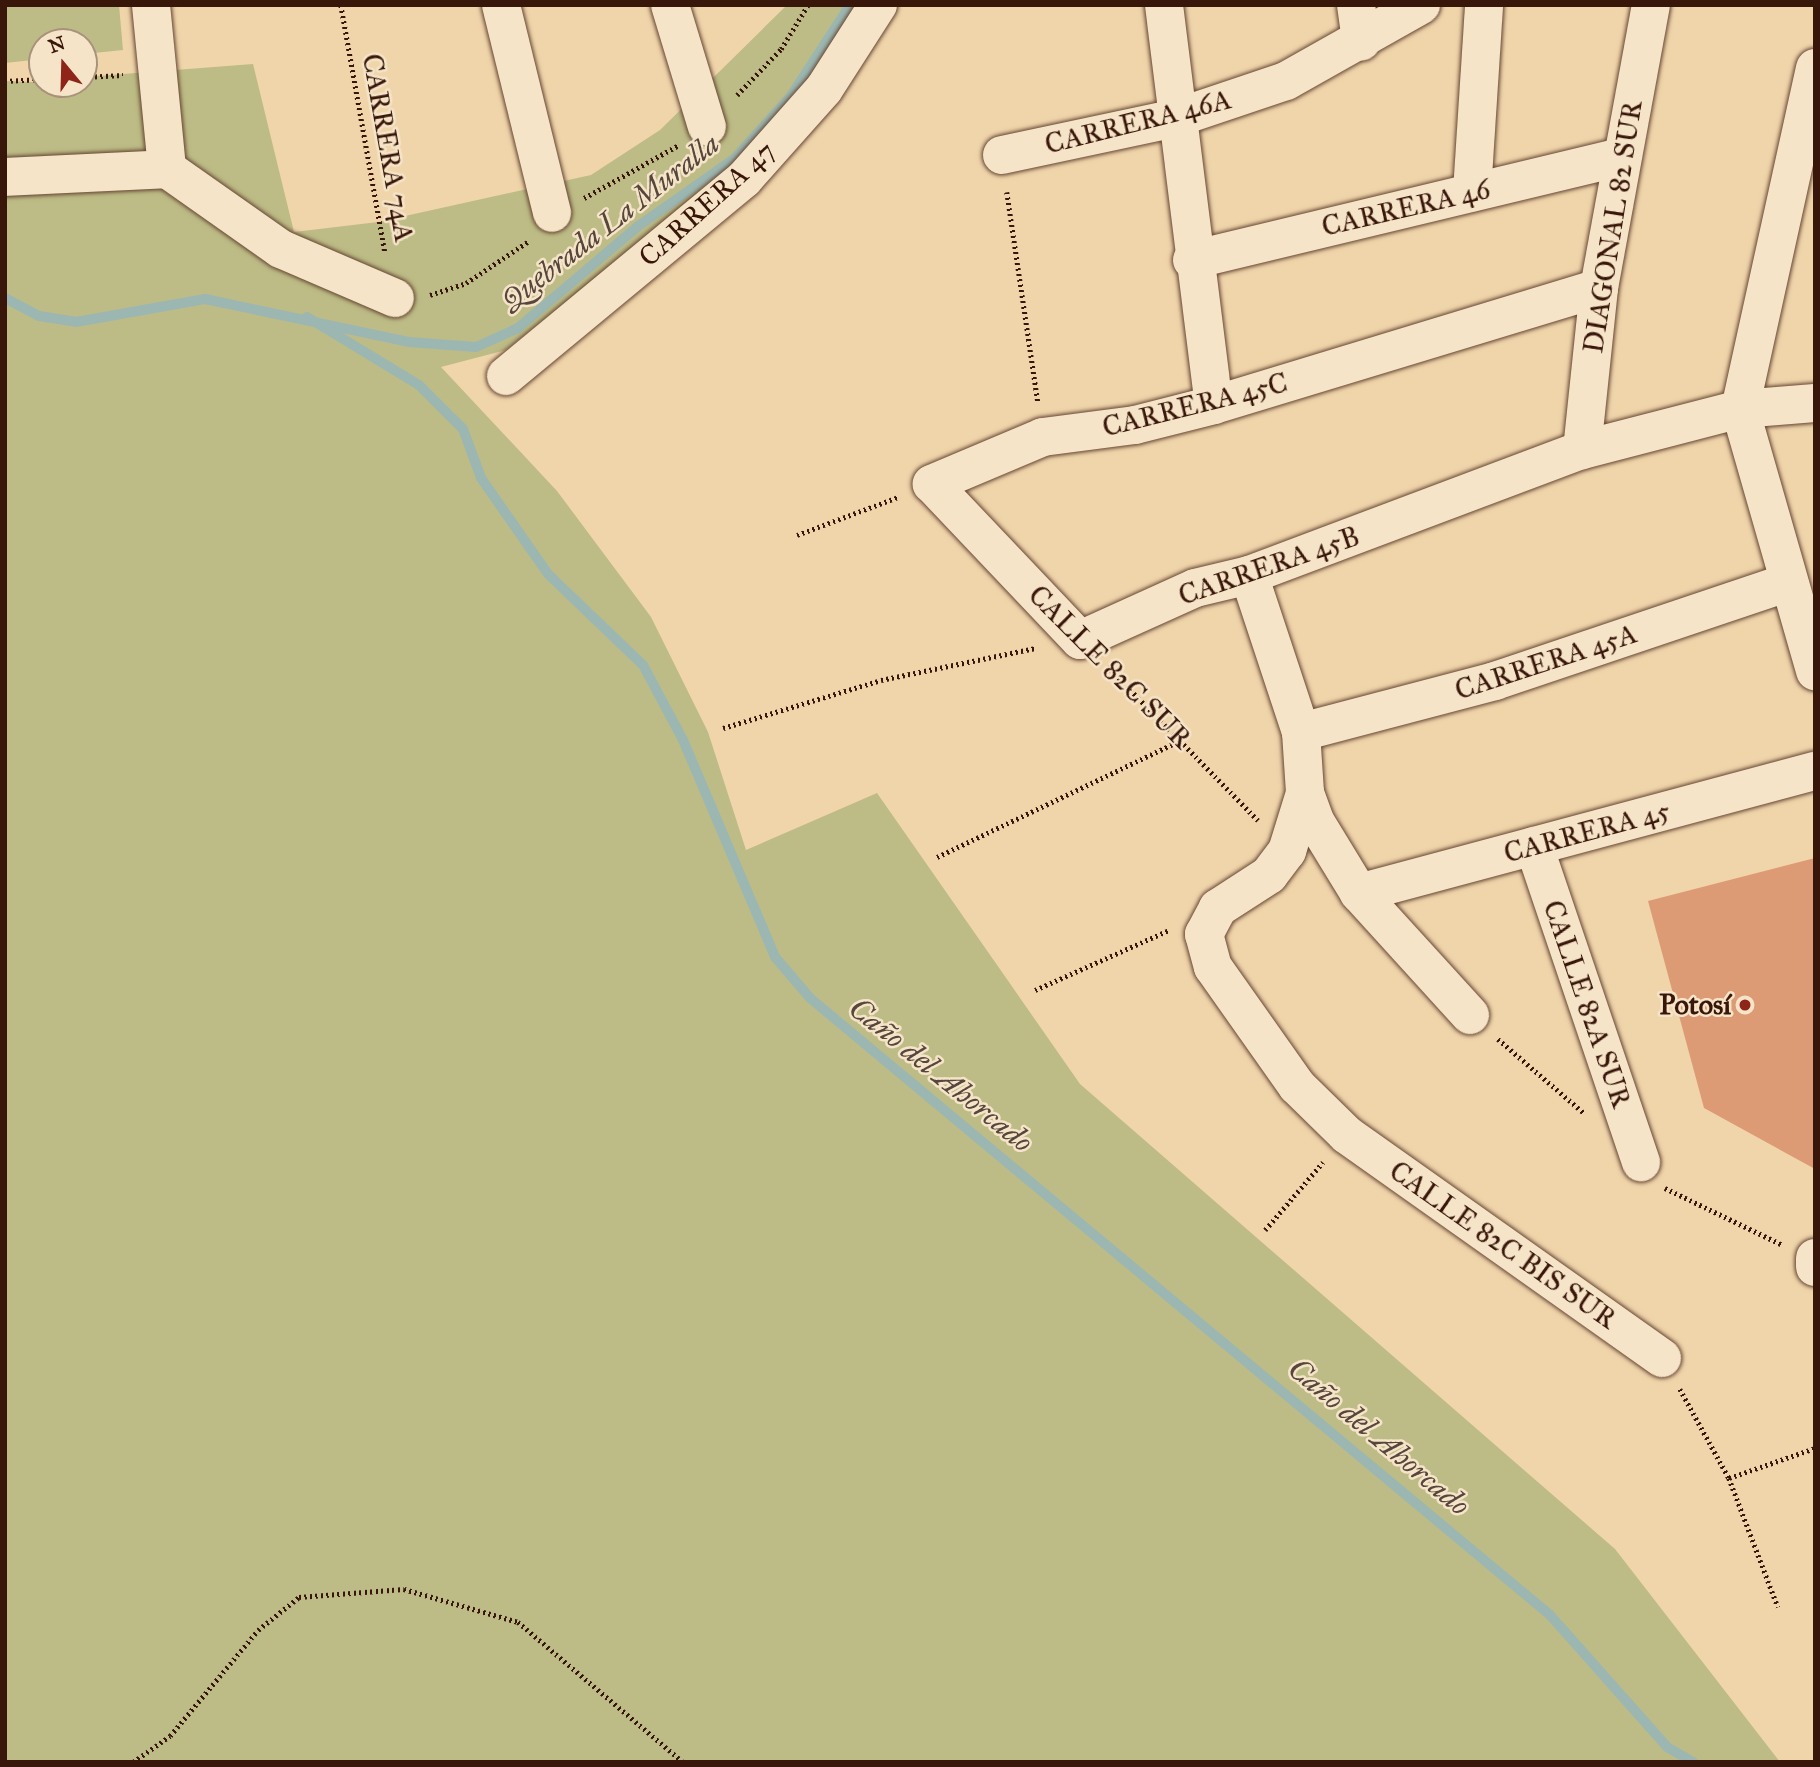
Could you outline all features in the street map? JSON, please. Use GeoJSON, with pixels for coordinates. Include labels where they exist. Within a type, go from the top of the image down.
{"type":"FeatureCollection","features":[{"type":"Feature","properties":{"kind":"street"},"geometry":{"type":"LineString","coordinates":[[151,5],[167,169]]}},
{"type":"Feature","properties":{"kind":"street"},"geometry":{"type":"LineString","coordinates":[[501,5],[552,213]]}},
{"type":"Feature","properties":{"kind":"street"},"geometry":{"type":"LineString","coordinates":[[670,5],[707,127]]}},
{"type":"Feature","properties":{"kind":"street","name":"CARRERA 47"},"geometry":{"type":"LineString","coordinates":[[506,376],[744,179],[824,89],[878,5]]}},
{"type":"Feature","properties":{"kind":"street"},"geometry":{"type":"LineString","coordinates":[[1164,5],[1192,260],[1214,405]]}},
{"type":"Feature","properties":{"kind":"street"},"geometry":{"type":"LineString","coordinates":[[1356,5],[1361,43]]}},
{"type":"Feature","properties":{"kind":"street","name":"CARRERA 46A"},"geometry":{"type":"LineString","coordinates":[[1002,155],[1176,118],[1286,81],[1361,43],[1421,5]]}},
{"type":"Feature","properties":{"kind":"street"},"geometry":{"type":"LineString","coordinates":[[1472,192],[1484,5]]}},
{"type":"Feature","properties":{"kind":"street","name":"DIAGONAL 82 SUR"},"geometry":{"type":"LineString","coordinates":[[1582,450],[1599,288],[1651,5]]}},
{"type":"Feature","properties":{"kind":"street"},"geometry":{"type":"LineString","coordinates":[[1815,68],[1740,409],[1815,671]]}},
{"type":"Feature","properties":{"kind":"street","name":"CARRERA 46"},"geometry":{"type":"LineString","coordinates":[[1192,260],[1621,158]]}},
{"type":"Feature","properties":{"kind":"street"},"geometry":{"type":"LineString","coordinates":[[5,177],[167,169],[282,249],[395,298]]}},
{"type":"Feature","properties":{"kind":"street","name":"CARRERA 45C"},"geometry":{"type":"LineString","coordinates":[[932,484],[1043,437],[1135,425],[1214,405],[1599,288]]}},
{"type":"Feature","properties":{"kind":"street","name":"CARRERA 45B"},"geometry":{"type":"LineString","coordinates":[[1080,640],[1195,587],[1249,575],[1582,450],[1740,409],[1815,402]]}},
{"type":"Feature","properties":{"kind":"street","name":"CALLE 82C SUR"},"geometry":{"type":"LineString","coordinates":[[932,484],[1080,640]]}},
{"type":"Feature","properties":{"kind":"street"},"geometry":{"type":"LineString","coordinates":[[1249,575],[1301,732],[1305,793],[1328,846],[1359,893],[1470,1015]]}},
{"type":"Feature","properties":{"kind":"street","name":"CARRERA 45A"},"geometry":{"type":"LineString","coordinates":[[1301,732],[1495,681],[1789,582]]}},
{"type":"Feature","properties":{"kind":"street","name":"CARRERA 45"},"geometry":{"type":"LineString","coordinates":[[1359,893],[1815,771]]}},
{"type":"Feature","properties":{"kind":"street"},"geometry":{"type":"LineString","coordinates":[[1218,908],[1269,875],[1287,851],[1305,793]]}},
{"type":"Feature","properties":{"kind":"street","name":"CALLE 82A SUR"},"geometry":{"type":"LineString","coordinates":[[1534,846],[1641,1162]]}},
{"type":"Feature","properties":{"kind":"street","name":"CALLE 82C BIS SUR"},"geometry":{"type":"LineString","coordinates":[[1218,908],[1204,934],[1213,967],[1297,1086],[1347,1135],[1662,1358]]}},
{"type":"Feature","properties":{"kind":"path","name":"CARRERA 74A"},"geometry":{"type":"LineString","coordinates":[[341,5],[395,298]]}},
{"type":"Feature","properties":{"kind":"path"},"geometry":{"type":"LineString","coordinates":[[395,298],[466,283],[518,254],[552,213],[707,127],[781,49],[808,5]]}},
{"type":"Feature","properties":{"kind":"path"},"geometry":{"type":"LineString","coordinates":[[5,81],[28,80]]}},
{"type":"Feature","properties":{"kind":"path"},"geometry":{"type":"LineString","coordinates":[[1002,155],[1043,437]]}},
{"type":"Feature","properties":{"kind":"path"},"geometry":{"type":"LineString","coordinates":[[797,535],[932,484]]}},
{"type":"Feature","properties":{"kind":"path"},"geometry":{"type":"LineString","coordinates":[[723,728],[881,680],[1080,640]]}},
{"type":"Feature","properties":{"kind":"path","name":"CALLE 82C SUR"},"geometry":{"type":"LineString","coordinates":[[1080,640],[1184,739],[1287,851]]}},
{"type":"Feature","properties":{"kind":"path"},"geometry":{"type":"LineString","coordinates":[[937,857],[1184,739]]}},
{"type":"Feature","properties":{"kind":"path"},"geometry":{"type":"LineString","coordinates":[[1035,989],[1218,908]]}},
{"type":"Feature","properties":{"kind":"path"},"geometry":{"type":"LineString","coordinates":[[1265,1230],[1347,1135]]}},
{"type":"Feature","properties":{"kind":"path"},"geometry":{"type":"LineString","coordinates":[[1662,1358],[1729,1478],[1778,1607]]}},
{"type":"Feature","properties":{"kind":"path"},"geometry":{"type":"LineString","coordinates":[[1729,1478],[1815,1448]]}},
{"type":"Feature","properties":{"kind":"path"},"geometry":{"type":"LineString","coordinates":[[133,1762],[170,1737],[258,1630],[299,1597],[404,1589],[518,1622],[684,1762]]}},
{"type":"Feature","properties":{"kind":"shaded area"},"geometry":{"type":"Polygon","coordinates":[[[5,5],[119,5],[123,50],[98,53],[98,28],[28,28],[28,61],[5,63],[5,5]]]}},
{"type":"Feature","properties":{"kind":"shaded area"},"geometry":{"type":"Polygon","coordinates":[[[787,5],[858,5],[842,40],[748,156],[506,350],[441,367],[557,491],[651,617],[708,732],[746,850],[877,793],[1080,1084],[1615,1549],[1780,1762],[5,1762],[5,81],[28,82],[28,98],[98,98],[98,76],[253,64],[294,232],[378,222],[591,175],[660,130],[787,5]]]}},
{"type":"Feature","properties":{"kind":"building","name":"Potosí"},"geometry":{"type":"Polygon","coordinates":[[[1815,858],[1815,1169],[1704,1108],[1648,901],[1815,858]]]}},
{"type":"Feature","properties":{"kind":"waterway","name":"Quebrada La Muralla"},"geometry":{"type":"LineString","coordinates":[[5,298],[39,316],[76,322],[205,299],[409,342],[476,347],[518,328],[637,227],[735,158],[791,96],[850,5]]}},
{"type":"Feature","properties":{"kind":"waterway","name":"Caño del Ahorcado"},"geometry":{"type":"LineString","coordinates":[[307,317],[419,385],[463,429],[481,478],[548,574],[643,665],[683,740],[775,957],[810,998],[1550,1615],[1667,1747],[1693,1762]]}},
{"type":"Feature","properties":{"kind":"place","name":"Potosí"},"geometry":{"type":"Point","coordinates":[1745,1005]}}]}
